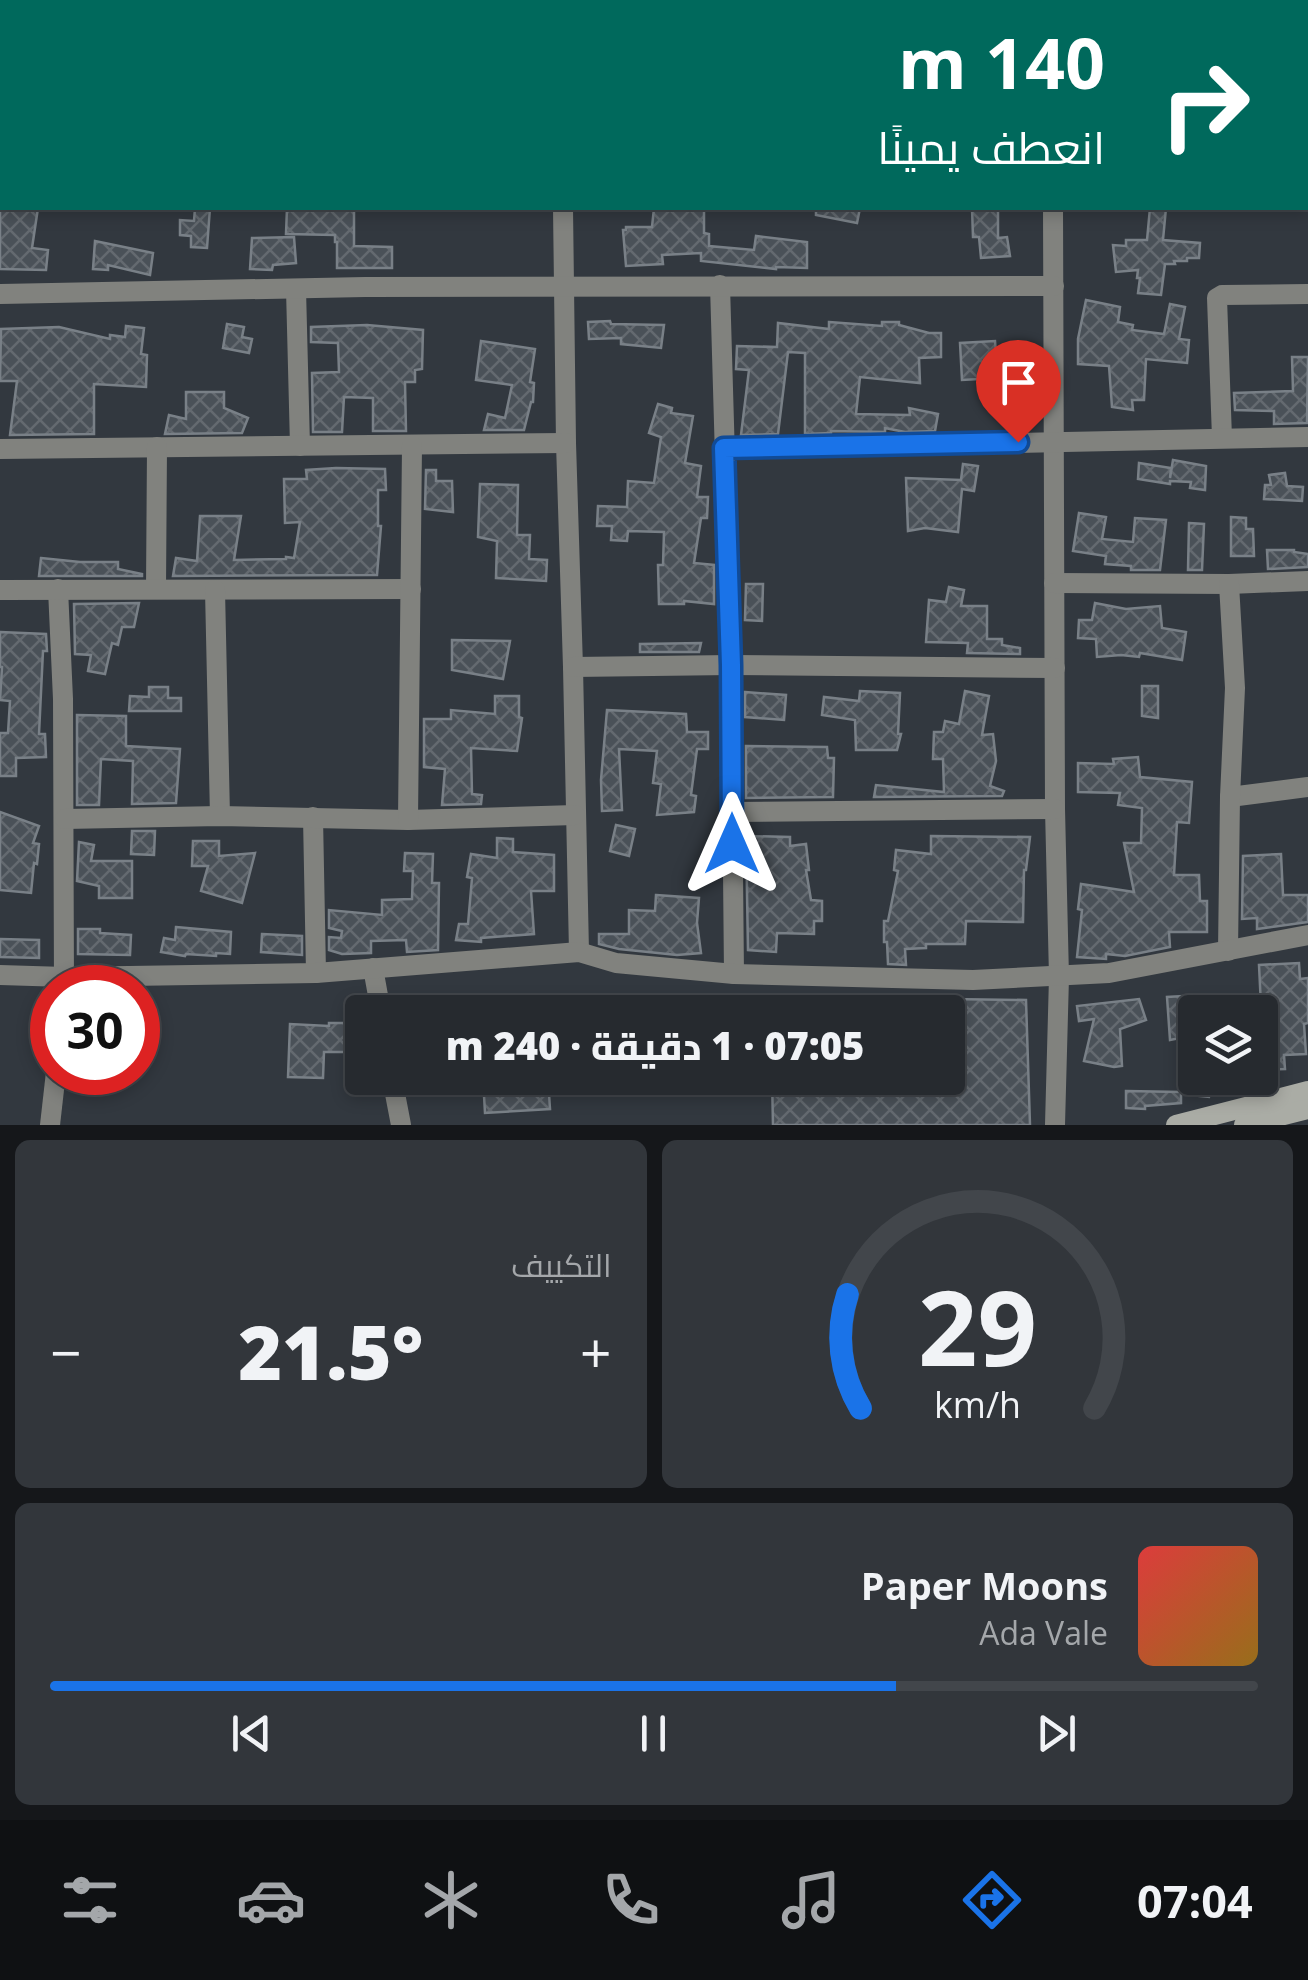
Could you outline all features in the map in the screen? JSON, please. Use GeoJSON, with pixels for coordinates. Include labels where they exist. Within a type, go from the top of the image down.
{"type":"FeatureCollection","features":[{"type":"Feature","properties":{"kind":"street"},"geometry":{"type":"LineString","coordinates":[[564,210],[566,444],[580,952]]}},
{"type":"Feature","properties":{"kind":"street"},"geometry":{"type":"LineString","coordinates":[[1053,210],[1059,977],[1055,1125]]}},
{"type":"Feature","properties":{"kind":"street"},"geometry":{"type":"LineString","coordinates":[[0,294],[565,285],[1054,286]]}},
{"type":"Feature","properties":{"kind":"street"},"geometry":{"type":"LineString","coordinates":[[720,285],[731,665],[734,974]]}},
{"type":"Feature","properties":{"kind":"street"},"geometry":{"type":"LineString","coordinates":[[296,289],[300,446]]}},
{"type":"Feature","properties":{"kind":"street"},"geometry":{"type":"LineString","coordinates":[[1222,438],[1217,298],[1308,294]]}},
{"type":"Feature","properties":{"kind":"street"},"geometry":{"type":"LineString","coordinates":[[724,448],[1308,437]]}},
{"type":"Feature","properties":{"kind":"street"},"geometry":{"type":"LineString","coordinates":[[0,448],[566,444]]}},
{"type":"Feature","properties":{"kind":"street"},"geometry":{"type":"LineString","coordinates":[[156,590],[157,446]]}},
{"type":"Feature","properties":{"kind":"street"},"geometry":{"type":"LineString","coordinates":[[408,820],[412,446]]}},
{"type":"Feature","properties":{"kind":"street"},"geometry":{"type":"LineString","coordinates":[[1054,583],[1308,581]]}},
{"type":"Feature","properties":{"kind":"street"},"geometry":{"type":"LineString","coordinates":[[1228,951],[1234,688],[1229,584]]}},
{"type":"Feature","properties":{"kind":"street"},"geometry":{"type":"LineString","coordinates":[[58,589],[64,965]]}},
{"type":"Feature","properties":{"kind":"street"},"geometry":{"type":"LineString","coordinates":[[0,590],[411,589]]}},
{"type":"Feature","properties":{"kind":"street"},"geometry":{"type":"LineString","coordinates":[[216,590],[220,816]]}},
{"type":"Feature","properties":{"kind":"street"},"geometry":{"type":"LineString","coordinates":[[574,667],[1055,668]]}},
{"type":"Feature","properties":{"kind":"street"},"geometry":{"type":"LineString","coordinates":[[1230,798],[1308,787]]}},
{"type":"Feature","properties":{"kind":"street"},"geometry":{"type":"LineString","coordinates":[[731,812],[1055,809]]}},
{"type":"Feature","properties":{"kind":"street"},"geometry":{"type":"LineString","coordinates":[[64,819],[220,816],[408,820],[575,816]]}},
{"type":"Feature","properties":{"kind":"street"},"geometry":{"type":"LineString","coordinates":[[313,817],[316,973]]}},
{"type":"Feature","properties":{"kind":"street"},"geometry":{"type":"LineString","coordinates":[[160,979],[316,973],[580,952],[630,965],[734,974],[973,980],[1059,977],[1109,973],[1308,935]]}},
{"type":"Feature","properties":{"kind":"street"},"geometry":{"type":"LineString","coordinates":[[373,968],[378,995]]}},
{"type":"Feature","properties":{"kind":"street"},"geometry":{"type":"LineString","coordinates":[[0,975],[30,978]]}},
{"type":"Feature","properties":{"kind":"street"},"geometry":{"type":"LineString","coordinates":[[1176,1125],[1308,1091]]}},
{"type":"Feature","properties":{"kind":"street"},"geometry":{"type":"LineString","coordinates":[[50,1125],[53,1095]]}},
{"type":"Feature","properties":{"kind":"street"},"geometry":{"type":"LineString","coordinates":[[395,1095],[401,1125]]}},
{"type":"Feature","properties":{"kind":"street"},"geometry":{"type":"LineString","coordinates":[[1244,1125],[1308,1108]]}},
{"type":"Feature","properties":{"kind":"building"},"geometry":{"type":"Polygon","coordinates":[[[0,210],[38,210],[32,248],[48,250],[46,270],[0,269],[0,210]]]}},
{"type":"Feature","properties":{"kind":"building"},"geometry":{"type":"Polygon","coordinates":[[[195,210],[210,210],[207,248],[191,247],[191,236],[180,235],[180,220],[194,221],[195,210]]]}},
{"type":"Feature","properties":{"kind":"building"},"geometry":{"type":"Polygon","coordinates":[[[287,210],[354,210],[354,246],[392,247],[392,268],[337,268],[335,235],[286,234],[287,210]]]}},
{"type":"Feature","properties":{"kind":"building"},"geometry":{"type":"Polygon","coordinates":[[[654,210],[704,210],[704,233],[709,234],[709,246],[754,250],[756,236],[807,242],[807,268],[776,269],[701,261],[701,253],[662,255],[663,264],[626,266],[623,230],[652,227],[654,210]]]}},
{"type":"Feature","properties":{"kind":"building"},"geometry":{"type":"Polygon","coordinates":[[[816,210],[860,210],[857,223],[816,215],[816,210]]]}},
{"type":"Feature","properties":{"kind":"building"},"geometry":{"type":"Polygon","coordinates":[[[972,210],[998,210],[998,238],[1007,237],[1010,256],[981,258],[979,237],[973,237],[972,210]]]}},
{"type":"Feature","properties":{"kind":"building"},"geometry":{"type":"Polygon","coordinates":[[[1150,210],[1166,210],[1163,240],[1200,243],[1199,258],[1165,264],[1161,295],[1138,293],[1138,270],[1116,272],[1113,245],[1126,246],[1126,240],[1147,240],[1150,210]]]}},
{"type":"Feature","properties":{"kind":"building"},"geometry":{"type":"Polygon","coordinates":[[[294,237],[296,263],[273,265],[272,270],[250,269],[252,238],[294,237]]]}},
{"type":"Feature","properties":{"kind":"building"},"geometry":{"type":"Polygon","coordinates":[[[95,241],[153,253],[150,275],[108,265],[108,270],[93,269],[95,241]]]}},
{"type":"Feature","properties":{"kind":"building"},"geometry":{"type":"Polygon","coordinates":[[[1086,300],[1120,307],[1118,322],[1133,325],[1132,330],[1164,334],[1170,304],[1185,307],[1179,339],[1189,340],[1187,363],[1146,359],[1144,400],[1132,400],[1133,410],[1112,407],[1109,366],[1078,364],[1078,339],[1086,300]]]}},
{"type":"Feature","properties":{"kind":"building"},"geometry":{"type":"Polygon","coordinates":[[[588,322],[664,325],[661,348],[621,344],[621,338],[589,339],[588,322]]]}},
{"type":"Feature","properties":{"kind":"building"},"geometry":{"type":"Polygon","coordinates":[[[829,322],[882,326],[882,322],[899,322],[929,333],[941,333],[941,357],[919,358],[920,383],[860,377],[856,414],[910,415],[909,408],[938,414],[935,431],[885,428],[885,432],[805,434],[805,353],[788,352],[778,434],[741,435],[749,370],[736,369],[737,346],[777,347],[778,323],[829,329],[829,322]]]}},
{"type":"Feature","properties":{"kind":"building"},"geometry":{"type":"Polygon","coordinates":[[[227,324],[244,327],[242,337],[252,339],[249,353],[223,348],[227,324]]]}},
{"type":"Feature","properties":{"kind":"building"},"geometry":{"type":"Polygon","coordinates":[[[367,325],[423,330],[422,369],[415,370],[415,382],[405,382],[406,431],[373,431],[373,398],[344,397],[342,432],[313,432],[312,373],[339,372],[338,343],[311,342],[311,327],[367,325]]]}},
{"type":"Feature","properties":{"kind":"building"},"geometry":{"type":"Polygon","coordinates":[[[126,326],[144,328],[141,354],[147,355],[146,387],[94,384],[94,434],[10,435],[17,381],[0,381],[1,329],[59,327],[110,339],[110,335],[125,337],[126,326]]]}},
{"type":"Feature","properties":{"kind":"building"},"geometry":{"type":"Polygon","coordinates":[[[481,341],[535,349],[530,382],[534,383],[533,402],[524,430],[484,430],[488,414],[505,418],[512,385],[476,380],[481,341]]]}},
{"type":"Feature","properties":{"kind":"building"},"geometry":{"type":"Polygon","coordinates":[[[995,341],[998,378],[962,380],[960,343],[995,341]]]}},
{"type":"Feature","properties":{"kind":"building"},"geometry":{"type":"Polygon","coordinates":[[[1292,357],[1308,357],[1307,423],[1274,424],[1274,411],[1235,410],[1234,393],[1293,391],[1292,357]]]}},
{"type":"Feature","properties":{"kind":"building"},"geometry":{"type":"Polygon","coordinates":[[[186,392],[224,392],[224,408],[248,418],[242,433],[165,434],[169,415],[186,419],[186,392]]]}},
{"type":"Feature","properties":{"kind":"building"},"geometry":{"type":"Polygon","coordinates":[[[658,404],[672,408],[671,413],[693,416],[685,463],[701,466],[697,497],[708,497],[707,518],[701,518],[694,563],[714,565],[714,604],[659,604],[658,565],[663,565],[664,532],[628,531],[627,541],[611,540],[612,526],[597,526],[598,506],[627,507],[628,481],[654,483],[661,437],[649,433],[658,404]]]}},
{"type":"Feature","properties":{"kind":"building"},"geometry":{"type":"Polygon","coordinates":[[[1173,460],[1206,466],[1205,490],[1190,488],[1191,482],[1170,484],[1138,479],[1139,463],[1171,468],[1170,478],[1173,460]]]}},
{"type":"Feature","properties":{"kind":"building"},"geometry":{"type":"Polygon","coordinates":[[[963,464],[978,466],[974,491],[962,489],[958,532],[925,528],[908,531],[906,478],[961,480],[963,464]]]}},
{"type":"Feature","properties":{"kind":"building"},"geometry":{"type":"Polygon","coordinates":[[[385,469],[386,490],[378,490],[381,526],[377,575],[173,576],[176,558],[197,561],[200,516],[241,516],[234,560],[294,558],[300,522],[285,523],[284,479],[307,479],[306,470],[385,469]]]}},
{"type":"Feature","properties":{"kind":"building"},"geometry":{"type":"Polygon","coordinates":[[[426,470],[436,470],[436,481],[452,481],[453,512],[425,509],[426,470]]]}},
{"type":"Feature","properties":{"kind":"building"},"geometry":{"type":"Polygon","coordinates":[[[1285,473],[1287,486],[1303,487],[1302,501],[1264,499],[1265,485],[1271,485],[1269,475],[1285,473]]]}},
{"type":"Feature","properties":{"kind":"building"},"geometry":{"type":"Polygon","coordinates":[[[480,484],[518,485],[517,535],[530,535],[529,559],[547,560],[546,581],[496,578],[497,541],[478,537],[480,484]]]}},
{"type":"Feature","properties":{"kind":"building"},"geometry":{"type":"Polygon","coordinates":[[[1079,513],[1106,517],[1102,539],[1133,542],[1135,518],[1166,520],[1160,570],[1131,570],[1131,566],[1105,564],[1106,556],[1073,551],[1079,513]]]}},
{"type":"Feature","properties":{"kind":"building"},"geometry":{"type":"Polygon","coordinates":[[[1231,517],[1246,518],[1246,529],[1253,529],[1254,556],[1231,556],[1231,517]]]}},
{"type":"Feature","properties":{"kind":"building"},"geometry":{"type":"Polygon","coordinates":[[[1189,523],[1204,524],[1202,570],[1188,570],[1189,523]]]}},
{"type":"Feature","properties":{"kind":"building"},"geometry":{"type":"Polygon","coordinates":[[[1267,550],[1308,554],[1308,567],[1268,569],[1267,550]]]}},
{"type":"Feature","properties":{"kind":"building"},"geometry":{"type":"Polygon","coordinates":[[[41,558],[118,562],[118,569],[142,576],[39,576],[41,558]]]}},
{"type":"Feature","properties":{"kind":"building"},"geometry":{"type":"Polygon","coordinates":[[[746,584],[763,584],[762,621],[745,620],[746,584]]]}},
{"type":"Feature","properties":{"kind":"building"},"geometry":{"type":"Polygon","coordinates":[[[949,587],[964,590],[961,606],[987,606],[987,639],[1002,639],[1002,645],[1020,648],[1020,654],[967,653],[968,643],[926,642],[929,600],[946,602],[949,587]]]}},
{"type":"Feature","properties":{"kind":"building"},"geometry":{"type":"Polygon","coordinates":[[[139,603],[134,627],[122,627],[118,645],[112,643],[105,674],[88,671],[91,655],[75,654],[74,604],[139,603]]]}},
{"type":"Feature","properties":{"kind":"building"},"geometry":{"type":"Polygon","coordinates":[[[1095,603],[1126,609],[1160,606],[1162,628],[1186,632],[1182,660],[1140,653],[1139,657],[1097,657],[1096,639],[1078,638],[1079,620],[1092,620],[1095,603]]]}},
{"type":"Feature","properties":{"kind":"building"},"geometry":{"type":"Polygon","coordinates":[[[0,632],[46,634],[39,734],[45,734],[46,757],[16,758],[16,776],[0,776],[0,733],[8,733],[10,701],[0,700],[0,632]]]}},
{"type":"Feature","properties":{"kind":"building"},"geometry":{"type":"Polygon","coordinates":[[[452,640],[510,641],[503,679],[452,670],[452,640]]]}},
{"type":"Feature","properties":{"kind":"building"},"geometry":{"type":"Polygon","coordinates":[[[701,643],[699,652],[640,652],[640,644],[701,643]]]}},
{"type":"Feature","properties":{"kind":"building"},"geometry":{"type":"Polygon","coordinates":[[[1142,686],[1158,686],[1158,718],[1142,716],[1142,686]]]}},
{"type":"Feature","properties":{"kind":"building"},"geometry":{"type":"Polygon","coordinates":[[[149,687],[168,687],[168,698],[181,698],[181,711],[129,711],[130,696],[149,697],[149,687]]]}},
{"type":"Feature","properties":{"kind":"building"},"geometry":{"type":"Polygon","coordinates":[[[860,691],[900,693],[901,734],[897,750],[856,750],[855,720],[822,715],[824,697],[859,701],[860,691]]]}},
{"type":"Feature","properties":{"kind":"building"},"geometry":{"type":"Polygon","coordinates":[[[965,691],[989,696],[982,735],[993,734],[996,761],[990,786],[1004,791],[1002,796],[874,797],[876,785],[944,792],[943,759],[933,759],[934,732],[943,732],[945,721],[959,724],[965,691]]]}},
{"type":"Feature","properties":{"kind":"building"},"geometry":{"type":"Polygon","coordinates":[[[745,692],[786,695],[784,720],[745,717],[745,692]]]}},
{"type":"Feature","properties":{"kind":"building"},"geometry":{"type":"Polygon","coordinates":[[[495,696],[519,696],[522,718],[517,751],[471,748],[472,794],[482,795],[481,804],[442,805],[445,769],[424,767],[424,719],[451,719],[451,710],[495,714],[495,696]]]}},
{"type":"Feature","properties":{"kind":"building"},"geometry":{"type":"Polygon","coordinates":[[[607,710],[686,714],[687,732],[708,732],[708,749],[697,749],[691,795],[696,796],[694,812],[657,815],[661,784],[653,783],[657,751],[619,749],[622,810],[602,811],[607,710]]]}},
{"type":"Feature","properties":{"kind":"building"},"geometry":{"type":"Polygon","coordinates":[[[77,715],[126,716],[126,746],[180,749],[176,803],[132,804],[133,761],[101,759],[99,805],[77,805],[77,715]]]}},
{"type":"Feature","properties":{"kind":"building"},"geometry":{"type":"Polygon","coordinates":[[[746,746],[827,747],[828,758],[834,758],[833,797],[746,798],[746,746]]]}},
{"type":"Feature","properties":{"kind":"building"},"geometry":{"type":"Polygon","coordinates":[[[1138,757],[1140,777],[1192,782],[1189,823],[1177,822],[1174,875],[1199,875],[1200,901],[1207,901],[1207,932],[1169,932],[1170,947],[1125,956],[1077,957],[1081,884],[1134,892],[1124,843],[1141,843],[1142,808],[1118,805],[1120,793],[1078,792],[1078,763],[1114,764],[1113,759],[1138,757]]]}},
{"type":"Feature","properties":{"kind":"building"},"geometry":{"type":"Polygon","coordinates":[[[0,812],[39,826],[33,843],[39,844],[31,893],[0,890],[0,812]]]}},
{"type":"Feature","properties":{"kind":"building"},"geometry":{"type":"Polygon","coordinates":[[[616,825],[635,829],[629,856],[610,851],[616,825]]]}},
{"type":"Feature","properties":{"kind":"building"},"geometry":{"type":"Polygon","coordinates":[[[132,831],[155,831],[154,855],[131,854],[132,831]]]}},
{"type":"Feature","properties":{"kind":"building"},"geometry":{"type":"Polygon","coordinates":[[[746,836],[790,837],[790,846],[806,844],[811,900],[822,901],[822,921],[814,921],[814,934],[777,933],[776,952],[748,950],[746,836]]]}},
{"type":"Feature","properties":{"kind":"building"},"geometry":{"type":"Polygon","coordinates":[[[931,836],[1030,837],[1024,870],[1023,922],[966,921],[965,944],[926,944],[926,948],[905,949],[906,965],[888,964],[884,921],[888,921],[898,871],[894,870],[896,850],[931,854],[931,836]]]}},
{"type":"Feature","properties":{"kind":"building"},"geometry":{"type":"Polygon","coordinates":[[[497,838],[513,839],[513,852],[554,855],[554,891],[531,891],[534,934],[481,938],[481,942],[456,940],[459,924],[468,924],[472,878],[467,877],[471,854],[497,858],[497,838]]]}},
{"type":"Feature","properties":{"kind":"building"},"geometry":{"type":"Polygon","coordinates":[[[193,841],[219,841],[219,856],[255,853],[242,903],[201,891],[208,866],[192,866],[193,841]]]}},
{"type":"Feature","properties":{"kind":"building"},"geometry":{"type":"Polygon","coordinates":[[[79,842],[94,845],[91,861],[132,861],[132,898],[99,898],[99,886],[77,881],[79,842]]]}},
{"type":"Feature","properties":{"kind":"building"},"geometry":{"type":"Polygon","coordinates":[[[405,853],[433,854],[432,883],[439,883],[438,950],[407,952],[406,940],[371,941],[371,953],[342,954],[329,950],[329,937],[341,938],[342,931],[329,928],[329,910],[382,915],[382,900],[412,899],[413,871],[404,871],[405,853]]]}},
{"type":"Feature","properties":{"kind":"building"},"geometry":{"type":"Polygon","coordinates":[[[1281,854],[1283,895],[1308,895],[1308,922],[1257,929],[1257,918],[1242,919],[1243,856],[1281,854]]]}},
{"type":"Feature","properties":{"kind":"building"},"geometry":{"type":"Polygon","coordinates":[[[656,895],[699,898],[701,953],[677,955],[599,944],[599,934],[629,934],[629,910],[655,911],[656,895]]]}},
{"type":"Feature","properties":{"kind":"building"},"geometry":{"type":"Polygon","coordinates":[[[176,927],[231,932],[230,954],[185,956],[161,952],[164,938],[175,940],[176,927]]]}},
{"type":"Feature","properties":{"kind":"building"},"geometry":{"type":"Polygon","coordinates":[[[78,929],[131,935],[130,955],[78,954],[78,929]]]}},
{"type":"Feature","properties":{"kind":"building"},"geometry":{"type":"Polygon","coordinates":[[[262,934],[302,936],[302,955],[261,952],[262,934]]]}},
{"type":"Feature","properties":{"kind":"building"},"geometry":{"type":"Polygon","coordinates":[[[0,939],[39,940],[39,958],[0,957],[0,939]]]}},
{"type":"Feature","properties":{"kind":"building"},"geometry":{"type":"Polygon","coordinates":[[[1299,963],[1300,979],[1308,978],[1306,1054],[1284,1055],[1285,1069],[1278,1069],[1278,995],[1260,995],[1259,965],[1299,963]]]}},
{"type":"Feature","properties":{"kind":"building"},"geometry":{"type":"Polygon","coordinates":[[[1178,996],[1178,1038],[1170,1040],[1167,997],[1178,996]]]}},
{"type":"Feature","properties":{"kind":"building"},"geometry":{"type":"Polygon","coordinates":[[[965,999],[1026,1000],[1030,1125],[773,1125],[772,1095],[965,1095],[965,999]]]}},
{"type":"Feature","properties":{"kind":"building"},"geometry":{"type":"Polygon","coordinates":[[[1139,999],[1146,1020],[1120,1029],[1122,1066],[1084,1061],[1094,1019],[1079,1021],[1077,1006],[1139,999]]]}},
{"type":"Feature","properties":{"kind":"building"},"geometry":{"type":"Polygon","coordinates":[[[345,1023],[345,1052],[324,1052],[323,1078],[288,1077],[290,1024],[345,1023]]]}},
{"type":"Feature","properties":{"kind":"building"},"geometry":{"type":"Polygon","coordinates":[[[1126,1091],[1181,1095],[1181,1103],[1126,1108],[1126,1091]]]}},
{"type":"Feature","properties":{"kind":"building"},"geometry":{"type":"Polygon","coordinates":[[[484,1095],[549,1095],[550,1109],[485,1113],[484,1095]]]}},
{"type":"Feature","properties":{"kind":"route"},"geometry":{"type":"LineString","coordinates":[[732,844],[724,448],[1018,442]]}}]}
